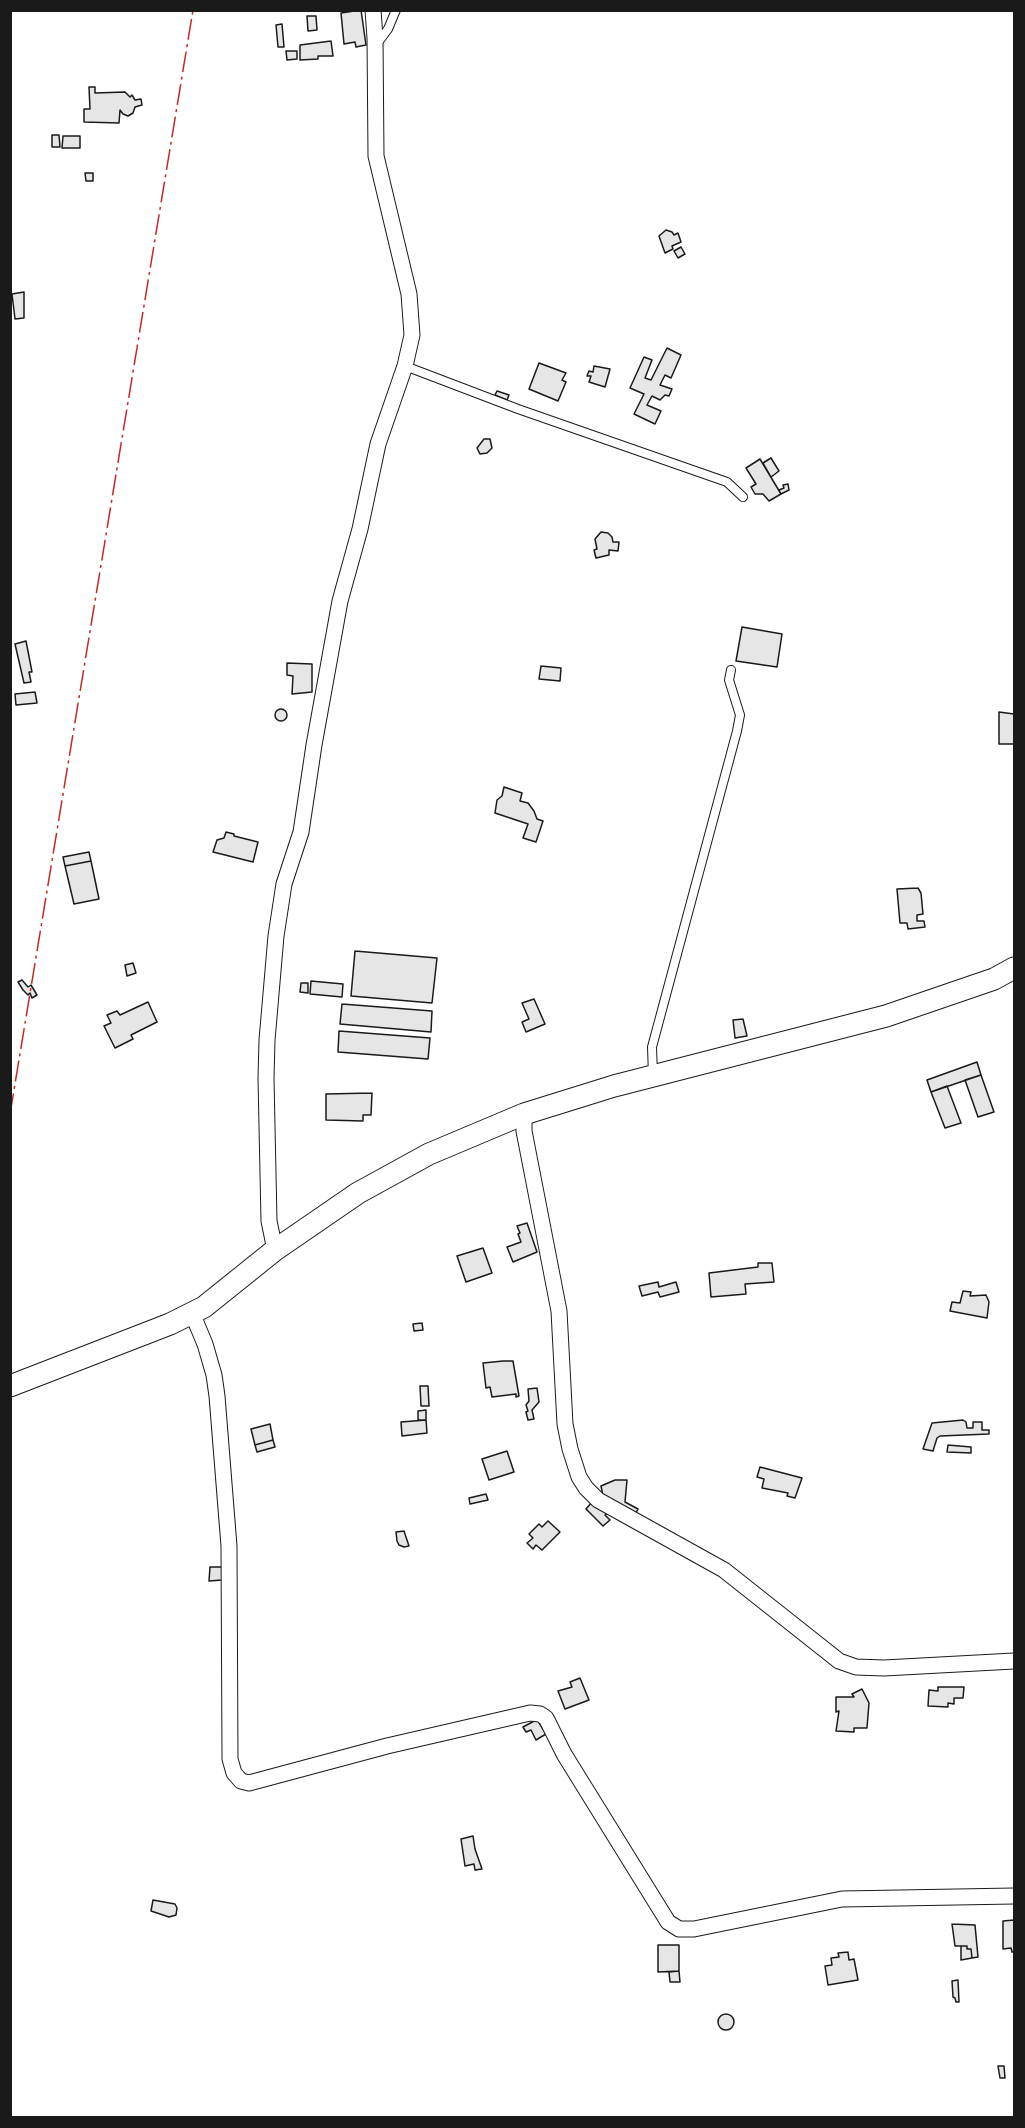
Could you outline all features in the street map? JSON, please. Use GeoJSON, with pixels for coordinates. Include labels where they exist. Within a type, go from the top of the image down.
{"type":"FeatureCollection","features":[{"type":"Feature","properties":{"kind":"main road"},"geometry":{"type":"LineString","coordinates":[[10,1386],[170,1324],[204,1307],[275,1250],[358,1193],[429,1154],[524,1114],[653,1075],[886,1016],[985,982],[1014,968]]}},
{"type":"Feature","properties":{"kind":"street"},"geometry":{"type":"LineString","coordinates":[[275,1250],[269,1221],[266,1078],[276,936],[284,884],[302,832],[314,745],[340,601],[360,529],[378,444],[405,366],[412,335],[410,294],[376,156],[375,45],[372,10]]}},
{"type":"Feature","properties":{"kind":"street"},"geometry":{"type":"LineString","coordinates":[[524,1114],[524,1131],[559,1311],[565,1424],[579,1477],[586,1488],[598,1500],[724,1570],[839,1660],[856,1667],[884,1668],[1014,1661]]}},
{"type":"Feature","properties":{"kind":"street"},"geometry":{"type":"LineString","coordinates":[[192,1313],[205,1344],[217,1396],[229,1546],[230,1759],[234,1773],[241,1781],[249,1783],[387,1746],[530,1713],[540,1713],[546,1718],[564,1754],[668,1922],[679,1929],[694,1929],[842,1899],[1014,1896]]}},
{"type":"Feature","properties":{"kind":"lane"},"geometry":{"type":"LineString","coordinates":[[375,45],[388,29],[396,10]]}},
{"type":"Feature","properties":{"kind":"lane"},"geometry":{"type":"LineString","coordinates":[[405,366],[518,409],[727,483],[743,496]]}},
{"type":"Feature","properties":{"kind":"lane"},"geometry":{"type":"LineString","coordinates":[[653,1075],[652,1047],[738,731],[740,715],[729,680],[731,670]]}},
{"type":"Feature","properties":{"kind":"building"},"geometry":{"type":"Polygon","coordinates":[[[361,10],[366,45],[356,47],[355,42],[344,44],[341,13],[361,10]]]}},
{"type":"Feature","properties":{"kind":"building"},"geometry":{"type":"Polygon","coordinates":[[[307,16],[316,16],[317,30],[308,31],[307,16]]]}},
{"type":"Feature","properties":{"kind":"building"},"geometry":{"type":"Polygon","coordinates":[[[282,24],[284,47],[278,47],[276,25],[282,24]]]}},
{"type":"Feature","properties":{"kind":"building"},"geometry":{"type":"Polygon","coordinates":[[[331,41],[333,56],[318,56],[318,59],[300,60],[300,45],[331,41]]]}},
{"type":"Feature","properties":{"kind":"building"},"geometry":{"type":"Polygon","coordinates":[[[286,51],[297,51],[297,59],[287,60],[286,51]]]}},
{"type":"Feature","properties":{"kind":"building"},"geometry":{"type":"Polygon","coordinates":[[[89,87],[95,87],[95,93],[125,92],[130,97],[132,95],[135,100],[141,99],[142,105],[135,107],[133,113],[128,116],[120,110],[119,123],[84,122],[84,109],[90,109],[89,87]]]}},
{"type":"Feature","properties":{"kind":"building"},"geometry":{"type":"Polygon","coordinates":[[[52,135],[59,135],[60,147],[52,147],[52,135]]]}},
{"type":"Feature","properties":{"kind":"building"},"geometry":{"type":"Polygon","coordinates":[[[63,136],[80,136],[80,148],[62,148],[63,136]]]}},
{"type":"Feature","properties":{"kind":"building"},"geometry":{"type":"Polygon","coordinates":[[[85,173],[93,173],[93,181],[86,181],[85,173]]]}},
{"type":"Feature","properties":{"kind":"building"},"geometry":{"type":"Polygon","coordinates":[[[666,230],[674,235],[678,233],[681,242],[672,246],[673,249],[665,253],[659,236],[666,230]]]}},
{"type":"Feature","properties":{"kind":"building"},"geometry":{"type":"Polygon","coordinates":[[[681,247],[685,254],[678,258],[674,251],[681,247]]]}},
{"type":"Feature","properties":{"kind":"building"},"geometry":{"type":"Polygon","coordinates":[[[24,292],[24,318],[15,319],[12,294],[24,292]]]}},
{"type":"Feature","properties":{"kind":"building"},"geometry":{"type":"Polygon","coordinates":[[[667,348],[681,355],[671,378],[665,375],[660,385],[672,389],[669,396],[665,395],[660,400],[652,396],[647,405],[661,411],[655,424],[634,414],[644,394],[630,388],[644,357],[652,360],[645,378],[651,380],[667,348]]]}},
{"type":"Feature","properties":{"kind":"building"},"geometry":{"type":"Polygon","coordinates":[[[539,363],[566,373],[562,380],[566,382],[558,401],[529,389],[539,363]]]}},
{"type":"Feature","properties":{"kind":"building"},"geometry":{"type":"Polygon","coordinates":[[[594,366],[610,369],[605,387],[589,382],[591,376],[587,376],[589,371],[593,372],[594,366]]]}},
{"type":"Feature","properties":{"kind":"building"},"geometry":{"type":"Polygon","coordinates":[[[497,391],[509,395],[507,400],[495,395],[497,391]]]}},
{"type":"Feature","properties":{"kind":"building"},"geometry":{"type":"Polygon","coordinates":[[[484,439],[490,439],[492,448],[487,453],[480,454],[477,448],[484,439]]]}},
{"type":"Feature","properties":{"kind":"building"},"geometry":{"type":"Polygon","coordinates":[[[771,458],[779,471],[771,477],[763,463],[771,458]]]}},
{"type":"Feature","properties":{"kind":"building"},"geometry":{"type":"Polygon","coordinates":[[[760,459],[781,494],[769,501],[763,494],[755,494],[751,487],[756,484],[746,468],[760,459]]]}},
{"type":"Feature","properties":{"kind":"building"},"geometry":{"type":"Polygon","coordinates":[[[788,484],[789,490],[781,494],[779,490],[784,488],[783,485],[788,484]]]}},
{"type":"Feature","properties":{"kind":"building"},"geometry":{"type":"Polygon","coordinates":[[[601,532],[608,533],[613,542],[619,542],[618,551],[609,550],[609,555],[596,558],[595,539],[601,532]]]}},
{"type":"Feature","properties":{"kind":"building"},"geometry":{"type":"Polygon","coordinates":[[[742,627],[782,634],[777,667],[736,661],[742,627]]]}},
{"type":"Feature","properties":{"kind":"building"},"geometry":{"type":"Polygon","coordinates":[[[26,641],[32,672],[29,672],[31,682],[24,683],[15,644],[26,641]]]}},
{"type":"Feature","properties":{"kind":"building"},"geometry":{"type":"Polygon","coordinates":[[[287,663],[312,664],[312,692],[292,694],[293,676],[287,675],[287,663]]]}},
{"type":"Feature","properties":{"kind":"building"},"geometry":{"type":"Polygon","coordinates":[[[541,666],[561,668],[560,681],[539,679],[541,666]]]}},
{"type":"Feature","properties":{"kind":"building"},"geometry":{"type":"Polygon","coordinates":[[[35,692],[37,703],[16,705],[15,694],[35,692]]]}},
{"type":"Feature","properties":{"kind":"building"},"geometry":{"type":"Polygon","coordinates":[[[281,709],[287,715],[281,721],[275,715],[281,709]]]}},
{"type":"Feature","properties":{"kind":"building"},"geometry":{"type":"Polygon","coordinates":[[[999,712],[1014,714],[1014,744],[999,744],[999,712]]]}},
{"type":"Feature","properties":{"kind":"building"},"geometry":{"type":"Polygon","coordinates":[[[504,787],[522,793],[520,801],[528,803],[537,819],[543,821],[536,842],[523,838],[528,824],[495,813],[497,800],[502,796],[504,787]]]}},
{"type":"Feature","properties":{"kind":"building"},"geometry":{"type":"Polygon","coordinates":[[[226,832],[258,842],[253,862],[213,852],[217,840],[224,838],[226,832]]]}},
{"type":"Feature","properties":{"kind":"building"},"geometry":{"type":"Polygon","coordinates":[[[89,852],[91,861],[65,866],[63,857],[89,852]]]}},
{"type":"Feature","properties":{"kind":"building"},"geometry":{"type":"Polygon","coordinates":[[[91,861],[99,899],[74,904],[65,866],[91,861]]]}},
{"type":"Feature","properties":{"kind":"building"},"geometry":{"type":"Polygon","coordinates":[[[918,888],[921,893],[923,914],[917,915],[917,921],[924,921],[925,927],[908,929],[907,923],[900,923],[897,889],[918,888]]]}},
{"type":"Feature","properties":{"kind":"building"},"geometry":{"type":"Polygon","coordinates":[[[355,951],[437,958],[432,1003],[351,996],[355,951]]]}},
{"type":"Feature","properties":{"kind":"building"},"geometry":{"type":"Polygon","coordinates":[[[133,963],[136,973],[127,976],[125,965],[133,963]]]}},
{"type":"Feature","properties":{"kind":"building"},"geometry":{"type":"Polygon","coordinates":[[[22,980],[28,987],[31,985],[37,995],[32,998],[30,993],[28,995],[23,990],[18,982],[22,980]]]}},
{"type":"Feature","properties":{"kind":"building"},"geometry":{"type":"Polygon","coordinates":[[[311,981],[343,984],[342,997],[310,994],[311,981]]]}},
{"type":"Feature","properties":{"kind":"building"},"geometry":{"type":"Polygon","coordinates":[[[301,983],[308,983],[308,993],[300,992],[301,983]]]}},
{"type":"Feature","properties":{"kind":"building"},"geometry":{"type":"Polygon","coordinates":[[[534,999],[545,1024],[526,1032],[522,1022],[529,1019],[522,1003],[534,999]]]}},
{"type":"Feature","properties":{"kind":"building"},"geometry":{"type":"Polygon","coordinates":[[[148,1002],[157,1022],[131,1035],[133,1039],[115,1048],[104,1026],[111,1023],[107,1015],[117,1011],[120,1015],[148,1002]]]}},
{"type":"Feature","properties":{"kind":"building"},"geometry":{"type":"Polygon","coordinates":[[[342,1004],[432,1011],[431,1032],[340,1024],[342,1004]]]}},
{"type":"Feature","properties":{"kind":"building"},"geometry":{"type":"Polygon","coordinates":[[[743,1019],[747,1036],[735,1038],[733,1020],[743,1019]]]}},
{"type":"Feature","properties":{"kind":"building"},"geometry":{"type":"Polygon","coordinates":[[[339,1031],[430,1038],[428,1059],[338,1052],[339,1031]]]}},
{"type":"Feature","properties":{"kind":"building"},"geometry":{"type":"Polygon","coordinates":[[[977,1062],[981,1075],[931,1092],[927,1080],[977,1062]]]}},
{"type":"Feature","properties":{"kind":"building"},"geometry":{"type":"Polygon","coordinates":[[[981,1075],[994,1112],[978,1117],[965,1080],[981,1075]]]}},
{"type":"Feature","properties":{"kind":"building"},"geometry":{"type":"Polygon","coordinates":[[[947,1086],[961,1123],[945,1128],[931,1092],[947,1086]]]}},
{"type":"Feature","properties":{"kind":"building"},"geometry":{"type":"Polygon","coordinates":[[[372,1093],[371,1115],[363,1115],[363,1121],[326,1120],[326,1094],[372,1093]]]}},
{"type":"Feature","properties":{"kind":"building"},"geometry":{"type":"Polygon","coordinates":[[[527,1223],[537,1252],[513,1262],[507,1247],[521,1242],[517,1226],[527,1223]]]}},
{"type":"Feature","properties":{"kind":"building"},"geometry":{"type":"Polygon","coordinates":[[[483,1248],[492,1273],[466,1282],[457,1256],[483,1248]]]}},
{"type":"Feature","properties":{"kind":"building"},"geometry":{"type":"Polygon","coordinates":[[[758,1263],[772,1263],[774,1282],[745,1284],[746,1294],[711,1297],[709,1273],[758,1267],[758,1263]]]}},
{"type":"Feature","properties":{"kind":"building"},"geometry":{"type":"Polygon","coordinates":[[[658,1282],[659,1287],[676,1282],[679,1292],[660,1297],[658,1292],[642,1296],[639,1286],[658,1282]]]}},
{"type":"Feature","properties":{"kind":"building"},"geometry":{"type":"Polygon","coordinates":[[[963,1291],[971,1292],[970,1296],[986,1295],[989,1302],[987,1318],[950,1311],[952,1302],[960,1303],[963,1291]]]}},
{"type":"Feature","properties":{"kind":"building"},"geometry":{"type":"Polygon","coordinates":[[[422,1323],[423,1330],[414,1331],[413,1324],[422,1323]]]}},
{"type":"Feature","properties":{"kind":"building"},"geometry":{"type":"Polygon","coordinates":[[[513,1361],[519,1396],[516,1397],[516,1394],[492,1397],[490,1387],[486,1388],[483,1363],[513,1361]]]}},
{"type":"Feature","properties":{"kind":"building"},"geometry":{"type":"Polygon","coordinates":[[[420,1386],[428,1386],[429,1406],[421,1406],[420,1386]]]}},
{"type":"Feature","properties":{"kind":"building"},"geometry":{"type":"Polygon","coordinates":[[[537,1388],[539,1402],[532,1410],[534,1419],[528,1420],[526,1405],[529,1401],[528,1389],[537,1388]]]}},
{"type":"Feature","properties":{"kind":"building"},"geometry":{"type":"Polygon","coordinates":[[[426,1410],[426,1420],[418,1420],[418,1411],[426,1410]]]}},
{"type":"Feature","properties":{"kind":"building"},"geometry":{"type":"Polygon","coordinates":[[[426,1420],[427,1433],[402,1436],[401,1422],[426,1420]]]}},
{"type":"Feature","properties":{"kind":"building"},"geometry":{"type":"Polygon","coordinates":[[[963,1420],[967,1428],[973,1428],[973,1422],[982,1422],[982,1430],[989,1430],[989,1434],[940,1436],[937,1438],[933,1451],[923,1449],[932,1423],[963,1420]]]}},
{"type":"Feature","properties":{"kind":"building"},"geometry":{"type":"Polygon","coordinates":[[[270,1424],[273,1440],[255,1445],[251,1429],[270,1424]]]}},
{"type":"Feature","properties":{"kind":"building"},"geometry":{"type":"Polygon","coordinates":[[[273,1440],[275,1447],[257,1452],[255,1445],[273,1440]]]}},
{"type":"Feature","properties":{"kind":"building"},"geometry":{"type":"Polygon","coordinates":[[[948,1445],[971,1447],[971,1453],[947,1452],[948,1445]]]}},
{"type":"Feature","properties":{"kind":"building"},"geometry":{"type":"Polygon","coordinates":[[[507,1451],[514,1472],[489,1480],[482,1459],[507,1451]]]}},
{"type":"Feature","properties":{"kind":"building"},"geometry":{"type":"Polygon","coordinates":[[[760,1467],[802,1478],[795,1498],[787,1496],[788,1493],[762,1488],[764,1479],[757,1477],[760,1467]]]}},
{"type":"Feature","properties":{"kind":"building"},"geometry":{"type":"Polygon","coordinates":[[[615,1480],[627,1480],[625,1502],[638,1509],[635,1515],[603,1496],[601,1486],[615,1480]]]}},
{"type":"Feature","properties":{"kind":"building"},"geometry":{"type":"Polygon","coordinates":[[[486,1494],[488,1500],[470,1504],[469,1498],[486,1494]]]}},
{"type":"Feature","properties":{"kind":"building"},"geometry":{"type":"Polygon","coordinates":[[[592,1502],[610,1511],[605,1515],[610,1520],[603,1526],[586,1509],[592,1502]]]}},
{"type":"Feature","properties":{"kind":"building"},"geometry":{"type":"Polygon","coordinates":[[[548,1521],[560,1532],[542,1550],[536,1545],[533,1549],[527,1543],[533,1538],[529,1534],[539,1524],[542,1527],[548,1521]]]}},
{"type":"Feature","properties":{"kind":"building"},"geometry":{"type":"Polygon","coordinates":[[[404,1531],[409,1546],[404,1547],[399,1545],[396,1532],[404,1531]]]}},
{"type":"Feature","properties":{"kind":"building"},"geometry":{"type":"Polygon","coordinates":[[[210,1567],[222,1567],[222,1580],[209,1581],[210,1567]]]}},
{"type":"Feature","properties":{"kind":"building"},"geometry":{"type":"Polygon","coordinates":[[[580,1678],[589,1700],[565,1709],[558,1691],[572,1687],[570,1682],[580,1678]]]}},
{"type":"Feature","properties":{"kind":"building"},"geometry":{"type":"Polygon","coordinates":[[[938,1687],[964,1687],[963,1698],[954,1698],[954,1704],[948,1703],[948,1707],[928,1706],[929,1690],[938,1691],[938,1687]]]}},
{"type":"Feature","properties":{"kind":"building"},"geometry":{"type":"Polygon","coordinates":[[[862,1689],[869,1703],[867,1728],[854,1728],[854,1732],[836,1731],[839,1711],[836,1712],[836,1697],[854,1697],[852,1694],[862,1689]]]}},
{"type":"Feature","properties":{"kind":"building"},"geometry":{"type":"Polygon","coordinates":[[[536,1720],[546,1734],[536,1740],[531,1730],[526,1732],[523,1727],[536,1720]]]}},
{"type":"Feature","properties":{"kind":"building"},"geometry":{"type":"Polygon","coordinates":[[[473,1836],[482,1869],[475,1870],[474,1864],[465,1866],[461,1839],[473,1836]]]}},
{"type":"Feature","properties":{"kind":"building"},"geometry":{"type":"Polygon","coordinates":[[[153,1900],[175,1904],[176,1915],[169,1917],[151,1911],[153,1900]]]}},
{"type":"Feature","properties":{"kind":"building"},"geometry":{"type":"Polygon","coordinates":[[[1014,1920],[1014,1952],[1012,1952],[1011,1948],[1003,1949],[1003,1921],[1014,1920]]]}},
{"type":"Feature","properties":{"kind":"building"},"geometry":{"type":"Polygon","coordinates":[[[952,1924],[975,1925],[978,1957],[972,1958],[971,1949],[967,1949],[967,1946],[955,1946],[952,1924]]]}},
{"type":"Feature","properties":{"kind":"building"},"geometry":{"type":"Polygon","coordinates":[[[658,1945],[679,1945],[679,1971],[658,1972],[658,1945]]]}},
{"type":"Feature","properties":{"kind":"building"},"geometry":{"type":"Polygon","coordinates":[[[961,1946],[971,1949],[972,1958],[961,1960],[961,1946]]]}},
{"type":"Feature","properties":{"kind":"building"},"geometry":{"type":"Polygon","coordinates":[[[848,1952],[849,1960],[854,1959],[858,1980],[828,1985],[825,1966],[832,1965],[831,1958],[839,1957],[838,1953],[848,1952]]]}},
{"type":"Feature","properties":{"kind":"building"},"geometry":{"type":"Polygon","coordinates":[[[679,1971],[680,1982],[670,1982],[669,1972],[679,1971]]]}},
{"type":"Feature","properties":{"kind":"building"},"geometry":{"type":"Polygon","coordinates":[[[958,1980],[959,2002],[956,2002],[953,1997],[952,1981],[958,1980]]]}},
{"type":"Feature","properties":{"kind":"building"},"geometry":{"type":"Polygon","coordinates":[[[723,2014],[729,2014],[734,2022],[732,2028],[723,2030],[718,2025],[718,2019],[723,2014]]]}},
{"type":"Feature","properties":{"kind":"building"},"geometry":{"type":"Polygon","coordinates":[[[998,2066],[1004,2066],[1005,2078],[1000,2078],[998,2066]]]}},
{"type":"Feature","properties":{"kind":"power"},"geometry":{"type":"LineString","coordinates":[[10,1114],[193,10]]}}]}
